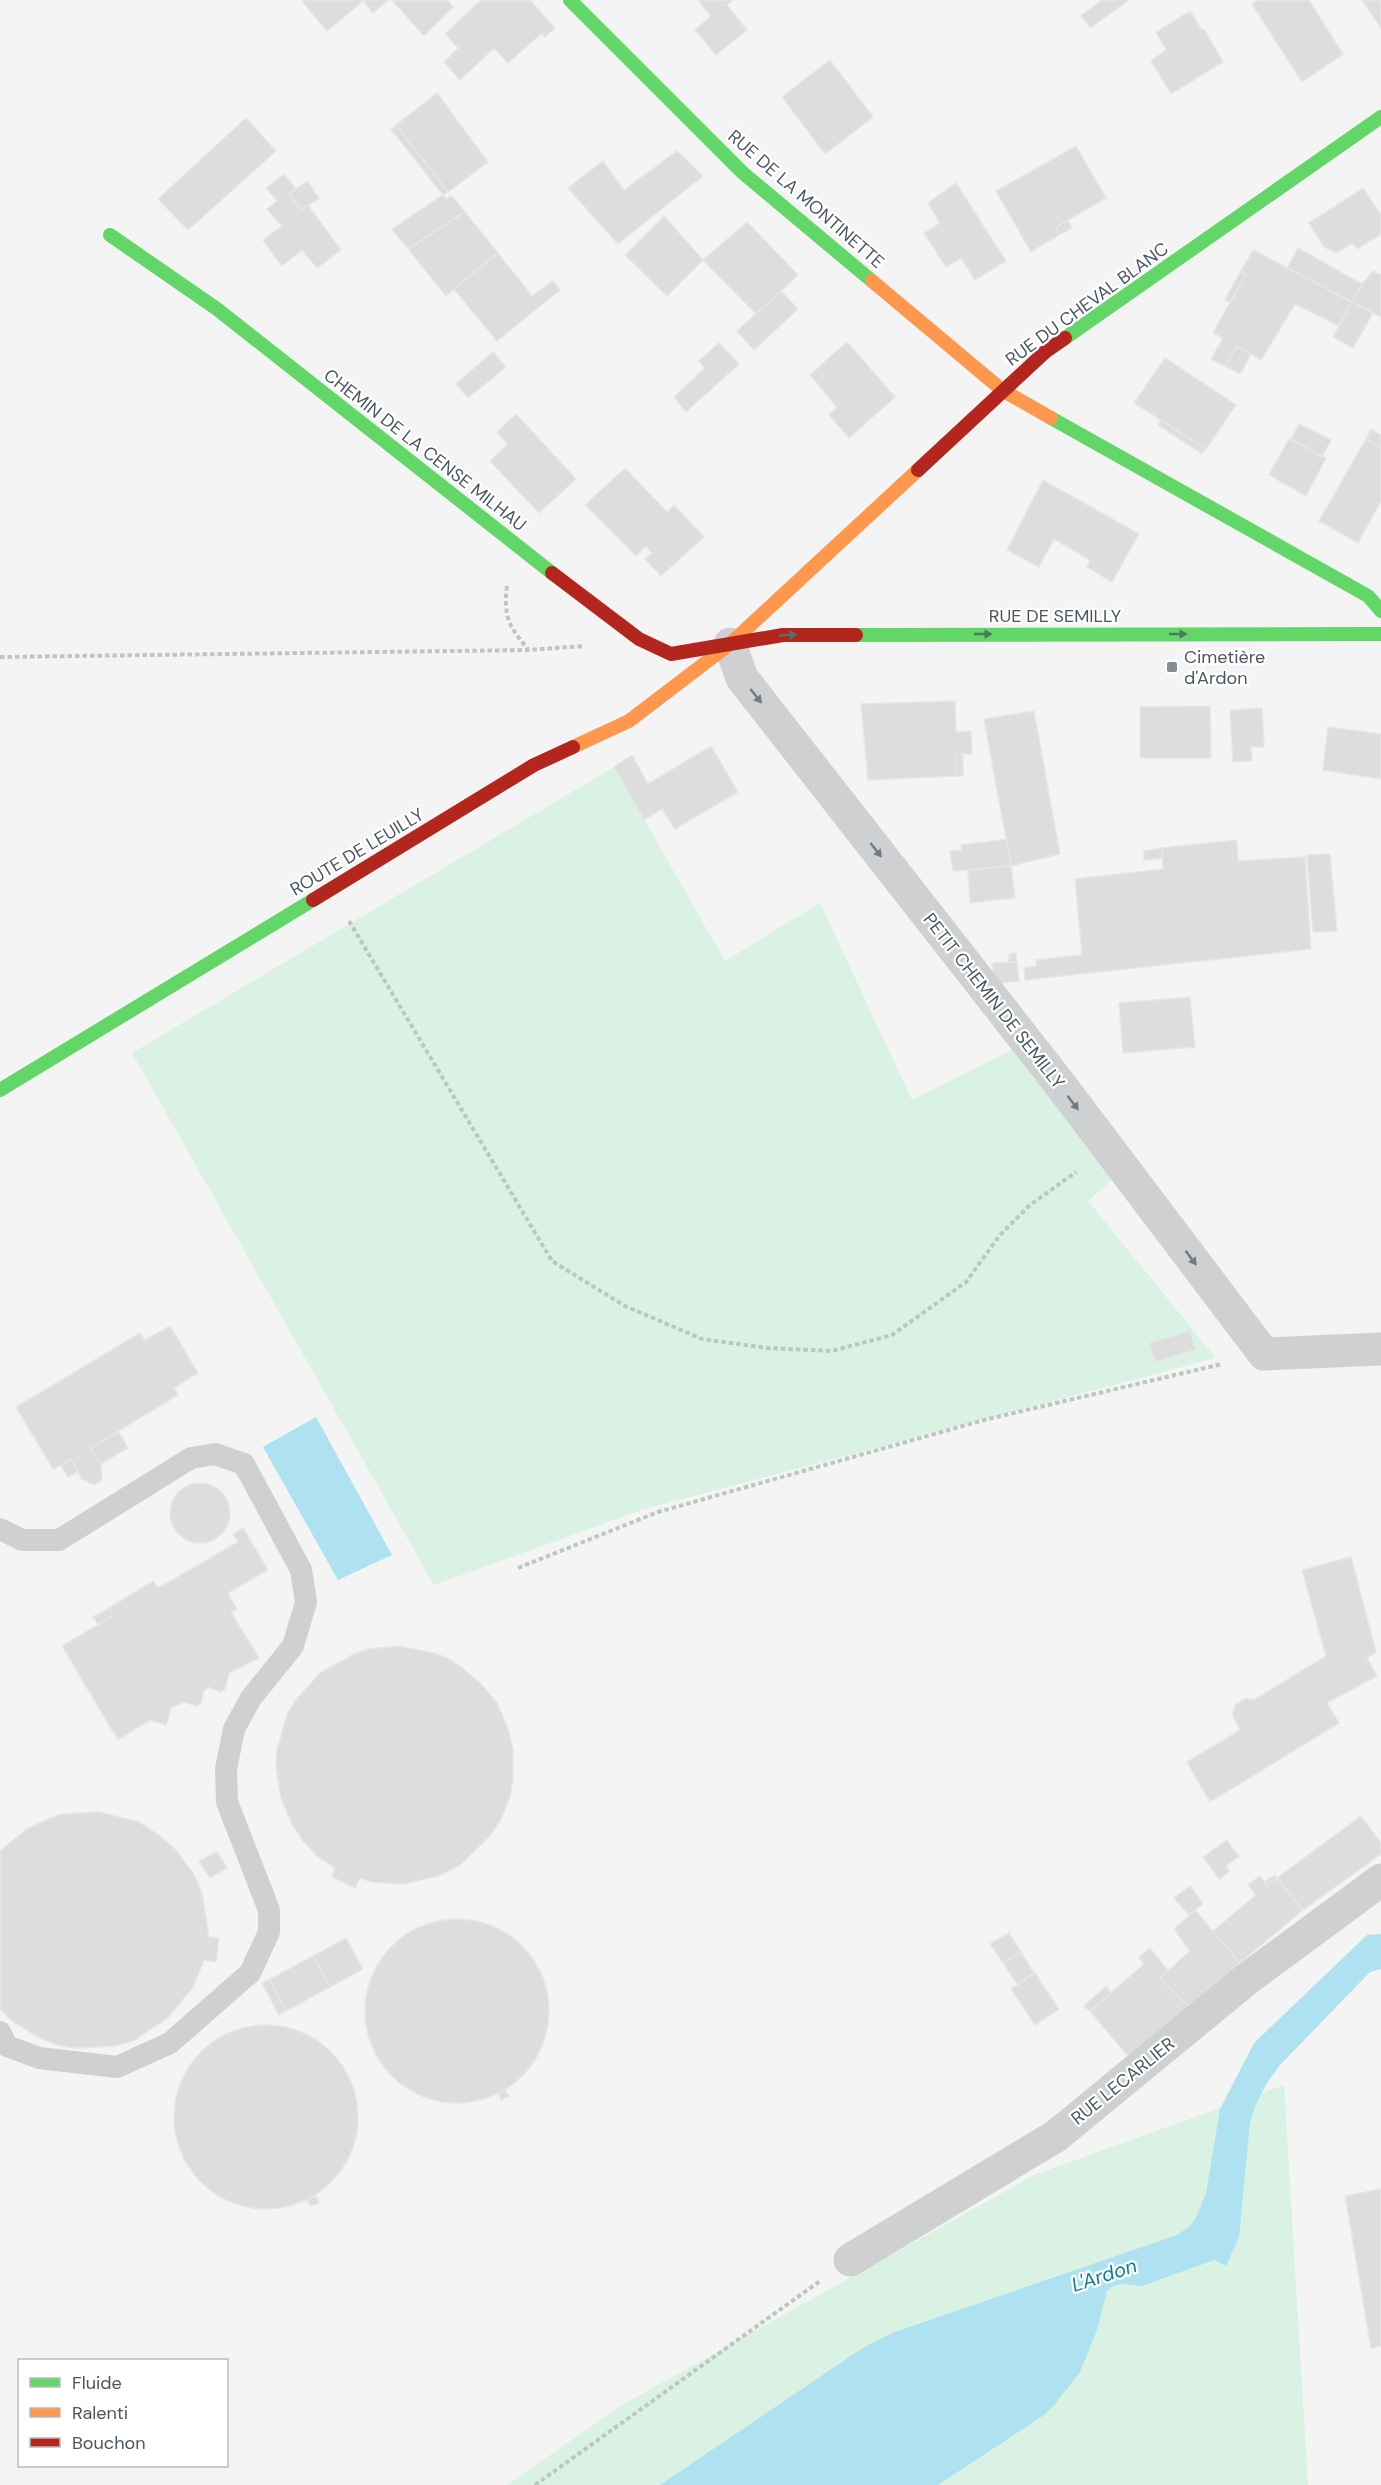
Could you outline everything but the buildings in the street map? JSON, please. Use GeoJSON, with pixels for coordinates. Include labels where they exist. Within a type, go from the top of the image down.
{"type":"FeatureCollection","features":[{"type":"Feature","properties":{"kind":"street","name":"RUE DE LA MONTINETTE"},"geometry":{"type":"LineString","coordinates":[[570,0],[743,173],[1002,390]]}},
{"type":"Feature","properties":{"kind":"street","name":"RUE DU CHEVAL BLANC"},"geometry":{"type":"LineString","coordinates":[[730,644],[1045,352],[1381,117]]}},
{"type":"Feature","properties":{"kind":"street","name":"CHEMIN DE LA CENSE MILHAU"},"geometry":{"type":"LineString","coordinates":[[110,235],[217,309],[639,639],[671,654],[730,644]]}},
{"type":"Feature","properties":{"kind":"street"},"geometry":{"type":"LineString","coordinates":[[1002,390],[1368,596],[1381,611]]}},
{"type":"Feature","properties":{"kind":"street","name":"RUE DE SEMILLY"},"geometry":{"type":"LineString","coordinates":[[730,644],[783,635],[1381,634]]}},
{"type":"Feature","properties":{"kind":"street","name":"ROUTE DE LEUILLY"},"geometry":{"type":"LineString","coordinates":[[0,1090],[534,765],[629,721],[730,644]]}},
{"type":"Feature","properties":{"kind":"street","name":"PETIT CHEMIN DE SEMILLY"},"geometry":{"type":"LineString","coordinates":[[730,644],[742,678],[1059,1083],[1264,1354]]}},
{"type":"Feature","properties":{"kind":"street"},"geometry":{"type":"LineString","coordinates":[[1264,1354],[1381,1349]]}},
{"type":"Feature","properties":{"kind":"street","name":"RUE LECARLIER"},"geometry":{"type":"LineString","coordinates":[[850,2260],[1056,2136],[1247,1979],[1381,1880]]}},
{"type":"Feature","properties":{"kind":"lane"},"geometry":{"type":"LineString","coordinates":[[0,1529],[22,1540],[59,1540],[191,1458],[215,1454],[244,1464],[301,1570],[306,1602],[293,1647],[251,1698],[234,1729],[226,1769],[227,1802],[270,1910],[269,1932],[250,1973],[170,2043],[117,2067],[39,2058],[7,2046],[0,2032]]}},
{"type":"Feature","properties":{"kind":"path"},"geometry":{"type":"LineString","coordinates":[[528,650],[510,628],[505,607],[506,586],[539,563]]}},
{"type":"Feature","properties":{"kind":"path"},"geometry":{"type":"LineString","coordinates":[[0,657],[528,650],[559,649],[639,639]]}},
{"type":"Feature","properties":{"kind":"path"},"geometry":{"type":"LineString","coordinates":[[331,889],[552,1261],[625,1306],[702,1338],[766,1348],[832,1351],[892,1335],[966,1282],[1000,1235],[1030,1205],[1076,1171],[1083,1178]]}},
{"type":"Feature","properties":{"kind":"path"},"geometry":{"type":"LineString","coordinates":[[518,1568],[658,1512],[984,1420],[1264,1354]]}},
{"type":"Feature","properties":{"kind":"path"},"geometry":{"type":"LineString","coordinates":[[535,2485],[850,2260]]}},
{"type":"Feature","properties":{"kind":"green space"},"geometry":{"type":"Polygon","coordinates":[[[614,767],[725,961],[820,903],[912,1100],[1016,1048],[1112,1180],[1088,1201],[1216,1358],[641,1510],[434,1585],[132,1053],[614,767]]]}},
{"type":"Feature","properties":{"kind":"green space"},"geometry":{"type":"Polygon","coordinates":[[[1284,2085],[1308,2485],[507,2485],[622,2405],[1034,2175],[1284,2085]]]}},
{"type":"Feature","properties":{"kind":"water"},"geometry":{"type":"Polygon","coordinates":[[[316,1417],[392,1555],[338,1580],[263,1447],[316,1417]]]}},
{"type":"Feature","properties":{"kind":"water","name":"L'Ardon"},"geometry":{"type":"Polygon","coordinates":[[[1381,1934],[1381,1969],[1370,1972],[1280,2065],[1256,2104],[1250,2122],[1239,2237],[1226,2266],[1214,2260],[1142,2286],[1122,2284],[1113,2286],[1107,2291],[1097,2330],[1080,2372],[1044,2415],[938,2485],[660,2485],[861,2349],[892,2333],[1177,2235],[1189,2227],[1196,2218],[1206,2193],[1220,2109],[1254,2043],[1367,1935],[1381,1934]]]}},
{"type":"Feature","properties":{"kind":"traffic: fast"},"geometry":{"type":"LineString","coordinates":[[570,0],[743,173],[872,281]]}},
{"type":"Feature","properties":{"kind":"traffic: fast"},"geometry":{"type":"LineString","coordinates":[[1065,338],[1381,117]]}},
{"type":"Feature","properties":{"kind":"traffic: fast"},"geometry":{"type":"LineString","coordinates":[[110,235],[217,309],[552,573]]}},
{"type":"Feature","properties":{"kind":"traffic: fast"},"geometry":{"type":"LineString","coordinates":[[1051,418],[1368,596],[1381,611]]}},
{"type":"Feature","properties":{"kind":"traffic: fast"},"geometry":{"type":"LineString","coordinates":[[856,635],[1381,634]]}},
{"type":"Feature","properties":{"kind":"traffic: fast"},"geometry":{"type":"LineString","coordinates":[[0,1090],[313,900]]}},
{"type":"Feature","properties":{"kind":"traffic: slow"},"geometry":{"type":"LineString","coordinates":[[872,281],[1002,390],[1051,418]]}},
{"type":"Feature","properties":{"kind":"traffic: slow"},"geometry":{"type":"LineString","coordinates":[[573,747],[629,721],[730,644],[918,470]]}},
{"type":"Feature","properties":{"kind":"traffic: jam"},"geometry":{"type":"LineString","coordinates":[[918,470],[1045,352],[1065,338]]}},
{"type":"Feature","properties":{"kind":"traffic: jam"},"geometry":{"type":"LineString","coordinates":[[552,573],[639,639],[671,654],[783,635],[856,635]]}},
{"type":"Feature","properties":{"kind":"traffic: jam"},"geometry":{"type":"LineString","coordinates":[[313,900],[534,765],[573,747]]}},
{"type":"Feature","properties":{"kind":"place","name":"Cimetière d'Ardon"},"geometry":{"type":"Point","coordinates":[1172,667]}}]}
